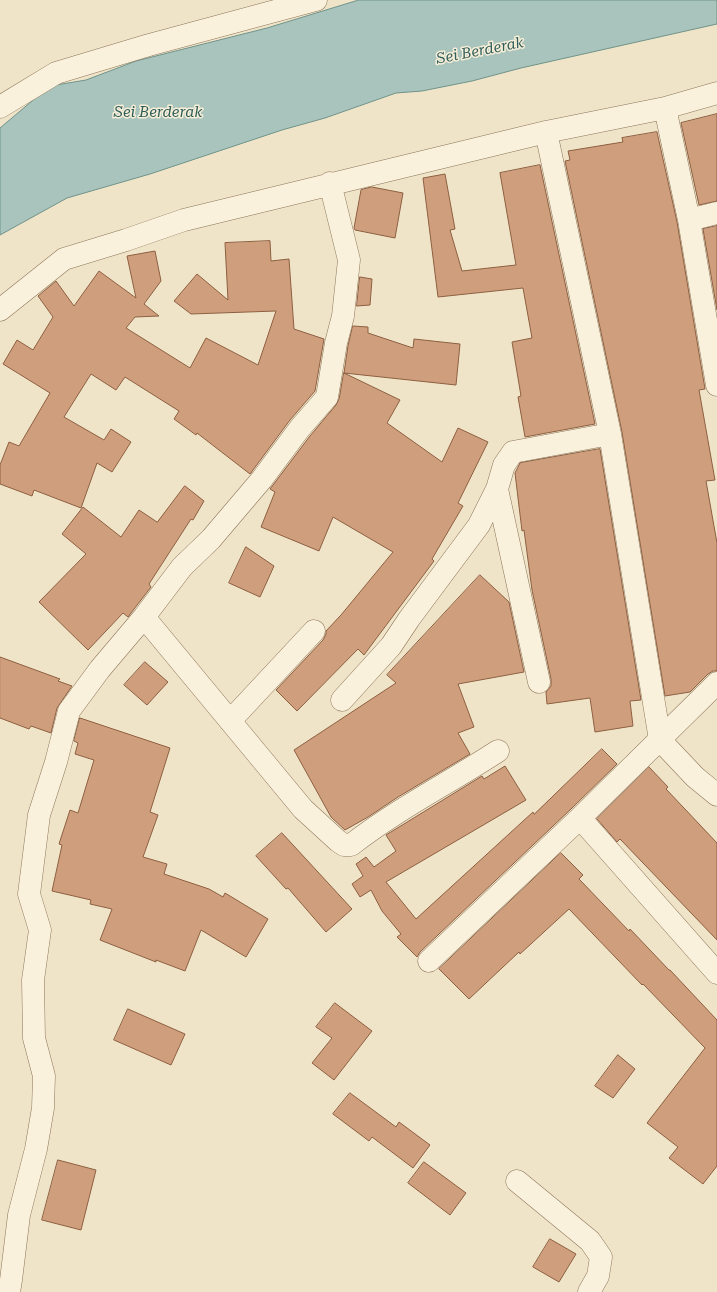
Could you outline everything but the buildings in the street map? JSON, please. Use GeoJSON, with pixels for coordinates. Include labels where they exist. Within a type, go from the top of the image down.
{"type":"FeatureCollection","features":[{"type":"Feature","properties":{"kind":"street"},"geometry":{"type":"LineString","coordinates":[[0,107],[56,73],[149,45],[316,0]]}},
{"type":"Feature","properties":{"kind":"street"},"geometry":{"type":"LineString","coordinates":[[0,310],[64,259],[184,220],[546,132],[666,108],[717,93]]}},
{"type":"Feature","properties":{"kind":"street"},"geometry":{"type":"LineString","coordinates":[[666,108],[713,334],[717,385]]}},
{"type":"Feature","properties":{"kind":"street"},"geometry":{"type":"LineString","coordinates":[[546,132],[610,434],[660,740],[695,777],[717,795]]}},
{"type":"Feature","properties":{"kind":"street"},"geometry":{"type":"LineString","coordinates":[[9,1292],[19,1215],[36,1148],[43,1108],[44,1076],[34,1038],[33,994],[33,980],[40,930],[29,894],[40,815],[56,762],[69,710],[182,567],[211,539],[262,479],[300,428],[327,398],[336,343],[343,316],[349,260],[330,184]]}},
{"type":"Feature","properties":{"kind":"street"},"geometry":{"type":"LineString","coordinates":[[689,220],[717,213]]}},
{"type":"Feature","properties":{"kind":"street"},"geometry":{"type":"LineString","coordinates":[[342,700],[391,646],[409,619],[479,525],[496,489],[504,465],[513,452],[610,434]]}},
{"type":"Feature","properties":{"kind":"street"},"geometry":{"type":"LineString","coordinates":[[496,489],[539,682]]}},
{"type":"Feature","properties":{"kind":"street"},"geometry":{"type":"LineString","coordinates":[[144,617],[303,809],[324,830],[344,844],[351,845],[414,802],[461,775],[498,751]]}},
{"type":"Feature","properties":{"kind":"street"},"geometry":{"type":"LineString","coordinates":[[230,721],[314,631]]}},
{"type":"Feature","properties":{"kind":"street"},"geometry":{"type":"LineString","coordinates":[[429,961],[580,818],[717,683]]}},
{"type":"Feature","properties":{"kind":"street"},"geometry":{"type":"LineString","coordinates":[[580,818],[717,973]]}},
{"type":"Feature","properties":{"kind":"street"},"geometry":{"type":"LineString","coordinates":[[517,1181],[590,1241],[601,1257],[598,1276],[588,1292]]}},
{"type":"Feature","properties":{"kind":"water","name":"Sei Berderak"},"geometry":{"type":"Polygon","coordinates":[[[359,0],[717,0],[717,24],[521,68],[472,81],[422,91],[396,93],[325,118],[282,130],[150,174],[67,198],[0,235],[0,128],[38,96],[56,85],[86,80],[136,61],[267,28],[359,0]]]}}]}
